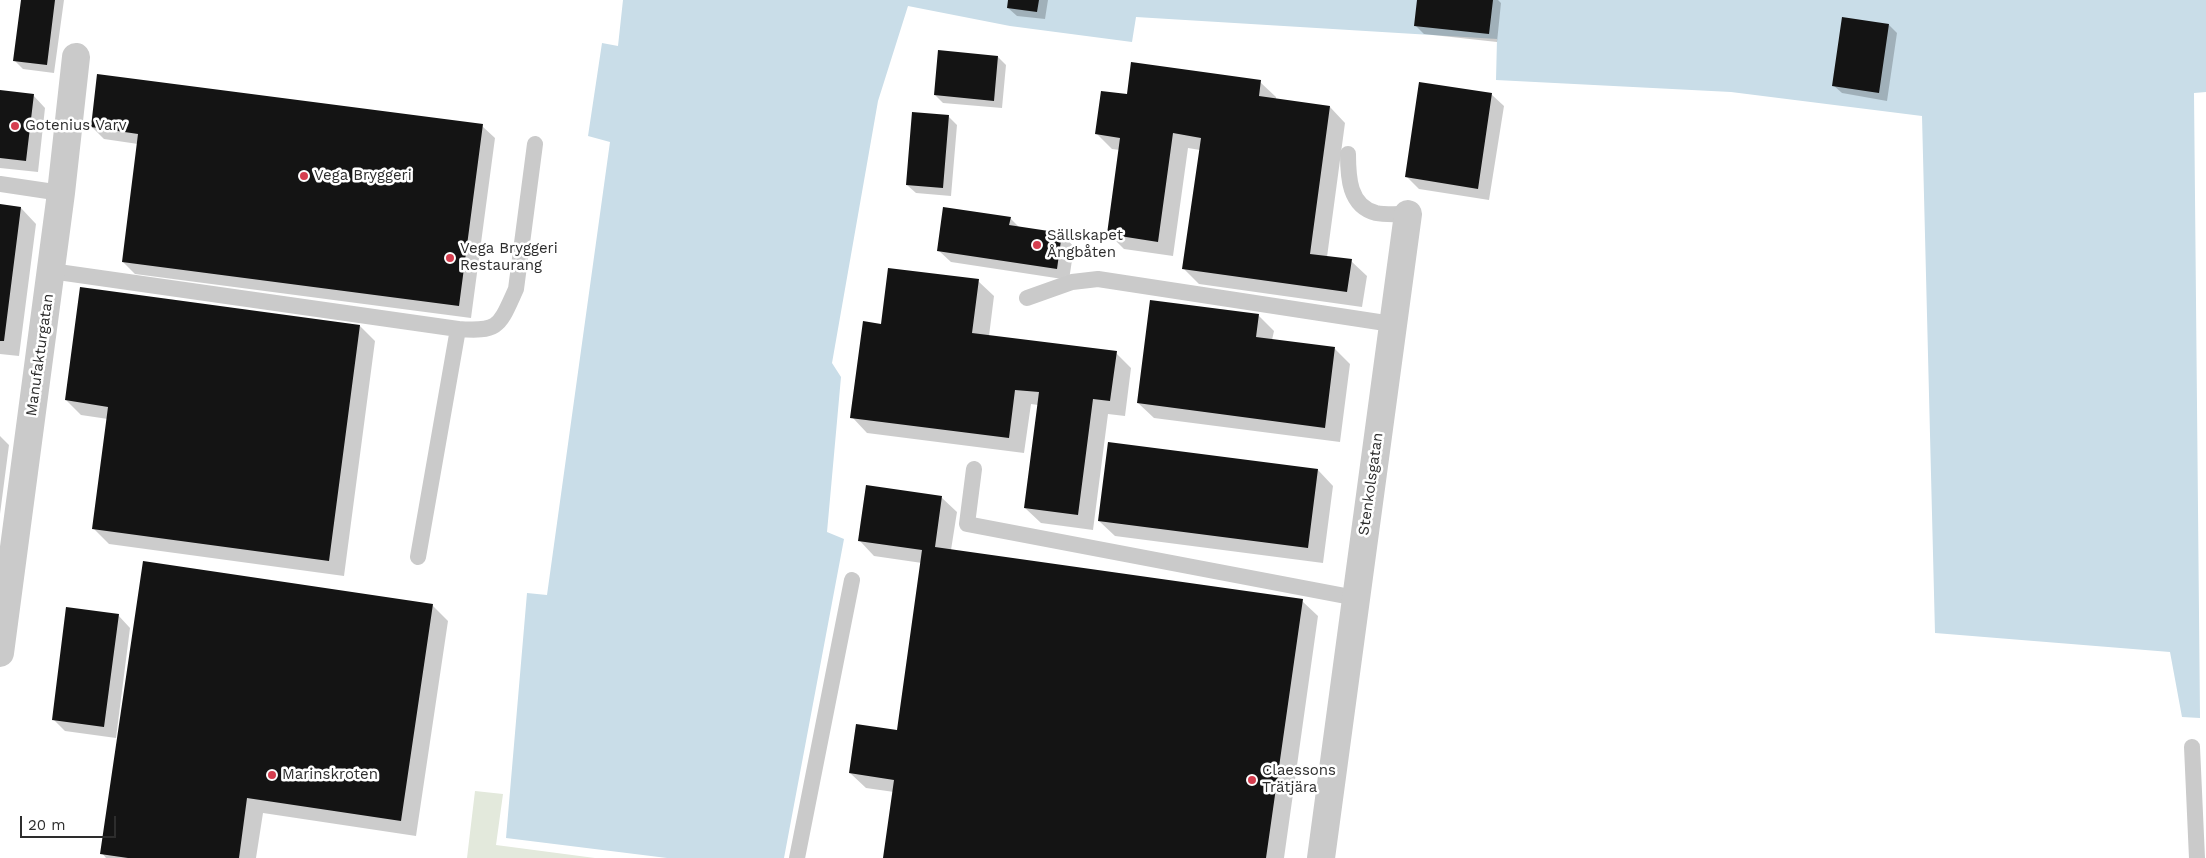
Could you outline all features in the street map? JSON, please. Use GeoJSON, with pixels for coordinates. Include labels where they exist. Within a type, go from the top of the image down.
{"type":"FeatureCollection","features":[{"type":"Feature","properties":{"kind":"street","name":"Manufakturgatan"},"geometry":{"type":"LineString","coordinates":[[0,653],[61,193],[76,57]]}},
{"type":"Feature","properties":{"kind":"street","name":"Stenkolsgatan"},"geometry":{"type":"LineString","coordinates":[[1321,858],[1408,214]]}},
{"type":"Feature","properties":{"kind":"lane"},"geometry":{"type":"LineString","coordinates":[[51,271],[458,329],[484,330],[495,326],[506,311],[516,290],[535,144]]}},
{"type":"Feature","properties":{"kind":"lane","name":"Stenkolsgatan"},"geometry":{"type":"LineString","coordinates":[[1348,154],[1348,179],[1358,204],[1376,213],[1408,214]]}},
{"type":"Feature","properties":{"kind":"lane"},"geometry":{"type":"LineString","coordinates":[[0,184],[61,193]]}},
{"type":"Feature","properties":{"kind":"lane"},"geometry":{"type":"LineString","coordinates":[[1027,298],[1072,282],[1098,279],[1392,324]]}},
{"type":"Feature","properties":{"kind":"lane"},"geometry":{"type":"LineString","coordinates":[[418,557],[458,329]]}},
{"type":"Feature","properties":{"kind":"lane"},"geometry":{"type":"LineString","coordinates":[[974,469],[967,524],[1356,598]]}},
{"type":"Feature","properties":{"kind":"lane"},"geometry":{"type":"LineString","coordinates":[[797,858],[852,580]]}},
{"type":"Feature","properties":{"kind":"lane"},"geometry":{"type":"LineString","coordinates":[[2192,747],[2197,858]]}},
{"type":"Feature","properties":{"kind":"shaded area"},"geometry":{"type":"Polygon","coordinates":[[[475,791],[503,794],[496,845],[595,858],[467,858],[475,791]]]}},
{"type":"Feature","properties":{"kind":"water"},"geometry":{"type":"Polygon","coordinates":[[[623,0],[2206,0],[2206,92],[2194,93],[2200,718],[2182,717],[2170,652],[1935,633],[1922,116],[1731,92],[1496,80],[1497,39],[1136,17],[1132,42],[1010,26],[908,6],[878,101],[832,363],[841,377],[827,532],[844,539],[784,858],[667,858],[506,838],[527,593],[547,595],[610,142],[588,136],[602,43],[618,46],[623,0]]]}},
{"type":"Feature","properties":{"kind":"building"},"geometry":{"type":"Polygon","coordinates":[[[21,0],[55,0],[47,65],[13,61],[21,0]]]}},
{"type":"Feature","properties":{"kind":"building"},"geometry":{"type":"Polygon","coordinates":[[[1008,0],[1039,0],[1037,12],[1007,8],[1008,0]]]}},
{"type":"Feature","properties":{"kind":"building"},"geometry":{"type":"Polygon","coordinates":[[[1417,0],[1493,0],[1489,34],[1414,26],[1417,0]]]}},
{"type":"Feature","properties":{"kind":"building"},"geometry":{"type":"Polygon","coordinates":[[[1842,17],[1889,24],[1879,93],[1832,86],[1842,17]]]}},
{"type":"Feature","properties":{"kind":"building"},"geometry":{"type":"Polygon","coordinates":[[[938,50],[998,56],[994,101],[934,95],[938,50]]]}},
{"type":"Feature","properties":{"kind":"building"},"geometry":{"type":"Polygon","coordinates":[[[1131,62],[1261,80],[1259,96],[1330,106],[1310,254],[1352,259],[1347,292],[1182,269],[1201,138],[1173,133],[1158,242],[1107,234],[1120,138],[1095,134],[1101,91],[1127,94],[1131,62]]]}},
{"type":"Feature","properties":{"kind":"building","name":"Vega Bryggeri"},"geometry":{"type":"Polygon","coordinates":[[[97,74],[483,124],[459,306],[122,262],[138,134],[91,127],[97,74]]]}},
{"type":"Feature","properties":{"kind":"building"},"geometry":{"type":"Polygon","coordinates":[[[1419,82],[1492,93],[1478,189],[1405,177],[1419,82]]]}},
{"type":"Feature","properties":{"kind":"building","name":"Gotenius Varv"},"geometry":{"type":"Polygon","coordinates":[[[0,90],[34,94],[26,161],[0,158],[0,90]]]}},
{"type":"Feature","properties":{"kind":"building"},"geometry":{"type":"Polygon","coordinates":[[[912,112],[949,115],[943,188],[906,185],[912,112]]]}},
{"type":"Feature","properties":{"kind":"building"},"geometry":{"type":"Polygon","coordinates":[[[0,204],[21,207],[4,341],[0,341],[0,204]]]}},
{"type":"Feature","properties":{"kind":"building"},"geometry":{"type":"Polygon","coordinates":[[[943,207],[1011,217],[1009,225],[1062,233],[1057,269],[937,251],[943,207]]]}},
{"type":"Feature","properties":{"kind":"building"},"geometry":{"type":"Polygon","coordinates":[[[888,268],[979,279],[972,333],[1117,351],[1110,401],[1093,399],[1078,515],[1024,508],[1039,392],[1015,390],[1009,438],[850,418],[863,321],[881,324],[888,268]]]}},
{"type":"Feature","properties":{"kind":"building"},"geometry":{"type":"Polygon","coordinates":[[[80,287],[360,325],[329,561],[92,529],[108,407],[65,400],[80,287]]]}},
{"type":"Feature","properties":{"kind":"building"},"geometry":{"type":"Polygon","coordinates":[[[1150,300],[1259,314],[1256,337],[1335,347],[1325,428],[1137,403],[1150,300]]]}},
{"type":"Feature","properties":{"kind":"building"},"geometry":{"type":"Polygon","coordinates":[[[1108,442],[1318,469],[1308,548],[1098,521],[1108,442]]]}},
{"type":"Feature","properties":{"kind":"building"},"geometry":{"type":"Polygon","coordinates":[[[866,485],[942,496],[935,547],[1303,599],[1266,858],[883,858],[894,780],[849,773],[856,724],[897,730],[922,550],[858,541],[866,485]]]}},
{"type":"Feature","properties":{"kind":"building"},"geometry":{"type":"Polygon","coordinates":[[[143,561],[433,604],[401,821],[247,798],[239,858],[128,858],[100,854],[143,561]]]}},
{"type":"Feature","properties":{"kind":"building"},"geometry":{"type":"Polygon","coordinates":[[[66,607],[119,614],[104,727],[52,720],[66,607]]]}},
{"type":"Feature","properties":{"kind":"place","name":"Gotenius Varv"},"geometry":{"type":"Point","coordinates":[15,126]}},
{"type":"Feature","properties":{"kind":"place","name":"Vega Bryggeri"},"geometry":{"type":"Point","coordinates":[304,176]}},
{"type":"Feature","properties":{"kind":"place","name":"Sällskapet Ångbåten"},"geometry":{"type":"Point","coordinates":[1037,245]}},
{"type":"Feature","properties":{"kind":"place","name":"Vega Bryggeri Restaurang"},"geometry":{"type":"Point","coordinates":[450,258]}},
{"type":"Feature","properties":{"kind":"place","name":"Marinskroten"},"geometry":{"type":"Point","coordinates":[272,775]}},
{"type":"Feature","properties":{"kind":"place","name":"Claessons Trätjära"},"geometry":{"type":"Point","coordinates":[1252,780]}}]}
